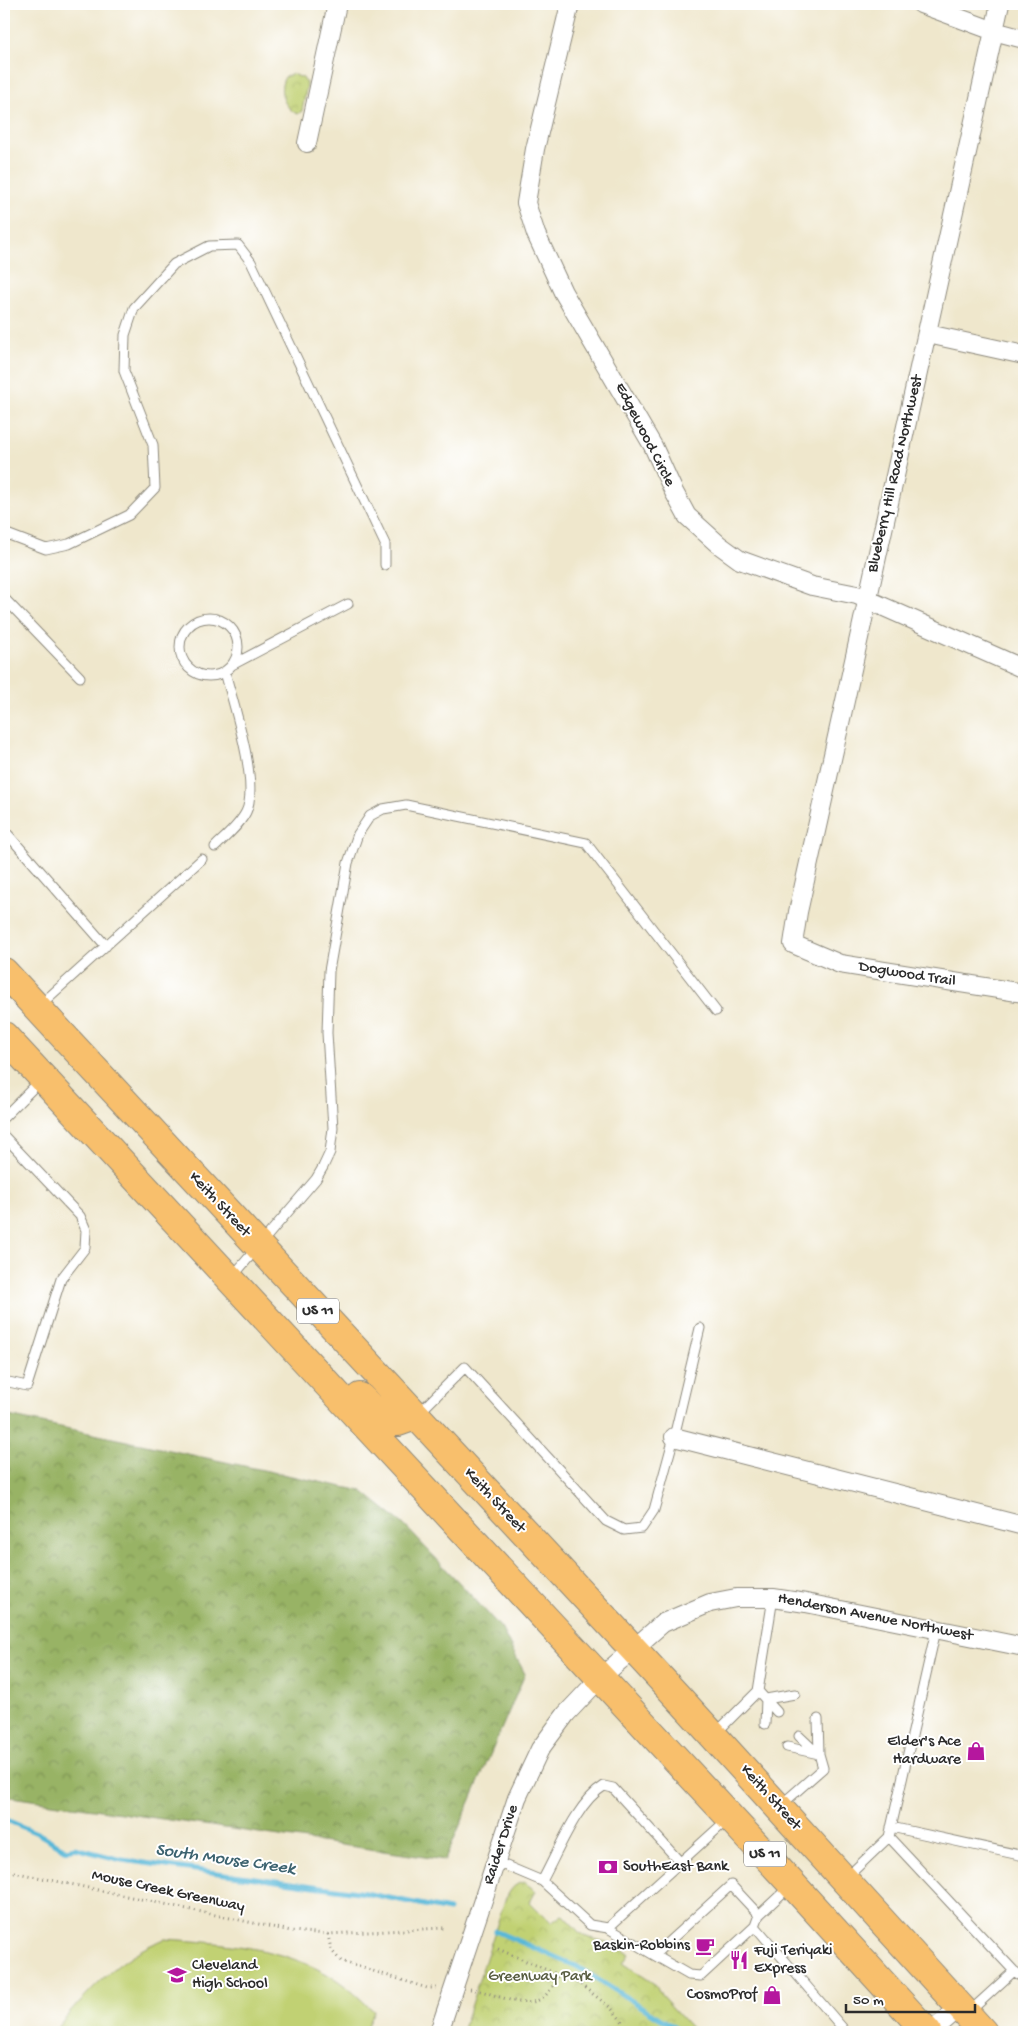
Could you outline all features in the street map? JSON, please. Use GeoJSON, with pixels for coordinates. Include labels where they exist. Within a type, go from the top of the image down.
{"type":"FeatureCollection","features":[{"type":"Feature","properties":{"kind":"main road","name":"Keith Street"},"geometry":{"type":"LineString","coordinates":[[4,972],[779,1807],[970,2018]]}},
{"type":"Feature","properties":{"kind":"main road","name":"US 11"},"geometry":{"type":"LineString","coordinates":[[4,1036],[730,1817],[927,2032]]}},
{"type":"Feature","properties":{"kind":"main road"},"geometry":{"type":"LineString","coordinates":[[276,1330],[314,1350],[385,1422],[398,1422],[415,1416]]}},
{"type":"Feature","properties":{"kind":"street"},"geometry":{"type":"LineString","coordinates":[[307,143],[337,4]]}},
{"type":"Feature","properties":{"kind":"street","name":"Edgewood Circle"},"geometry":{"type":"LineString","coordinates":[[570,4],[535,149],[526,203],[536,234],[562,292],[648,438],[687,516],[718,544],[740,560],[812,586],[857,595],[1024,669]]}},
{"type":"Feature","properties":{"kind":"street"},"geometry":{"type":"LineString","coordinates":[[920,4],[994,31],[1024,39]]}},
{"type":"Feature","properties":{"kind":"street","name":"Blueberry Hill Road Northwest"},"geometry":{"type":"LineString","coordinates":[[793,944],[798,912],[1000,4]]}},
{"type":"Feature","properties":{"kind":"street"},"geometry":{"type":"LineString","coordinates":[[928,334],[1024,355]]}},
{"type":"Feature","properties":{"kind":"street","name":"Dogwood Trail"},"geometry":{"type":"LineString","coordinates":[[793,944],[840,964],[1024,993]]}},
{"type":"Feature","properties":{"kind":"street"},"geometry":{"type":"LineString","coordinates":[[674,1437],[1023,1521]]}},
{"type":"Feature","properties":{"kind":"street","name":"Henderson Avenue Northwest"},"geometry":{"type":"LineString","coordinates":[[600,1678],[663,1623],[710,1603],[736,1598],[773,1598],[806,1603],[1024,1647]]}},
{"type":"Feature","properties":{"kind":"street","name":"Raider Drive"},"geometry":{"type":"LineString","coordinates":[[439,2032],[517,1798],[540,1749],[566,1714],[600,1678]]}},
{"type":"Feature","properties":{"kind":"street"},"geometry":{"type":"LineString","coordinates":[[931,2032],[970,2018]]}},
{"type":"Feature","properties":{"kind":"lane"},"geometry":{"type":"LineString","coordinates":[[4,533],[46,549],[69,544],[129,515],[155,488],[153,445],[124,371],[125,335],[134,308],[174,264],[209,246],[238,245],[251,262],[385,544],[385,564]]}},
{"type":"Feature","properties":{"kind":"lane"},"geometry":{"type":"LineString","coordinates":[[4,598],[80,677]]}},
{"type":"Feature","properties":{"kind":"lane"},"geometry":{"type":"LineString","coordinates":[[214,847],[230,832],[246,812],[249,800],[250,769],[229,668],[237,656],[237,638],[233,629],[218,618],[199,619],[183,631],[179,651],[182,660],[197,674],[212,676],[229,668],[348,604]]}},
{"type":"Feature","properties":{"kind":"lane"},"geometry":{"type":"LineString","coordinates":[[230,1280],[316,1179],[330,1152],[333,1128],[327,1033],[329,971],[348,864],[358,834],[370,816],[382,809],[406,805],[586,843],[716,1011]]}},
{"type":"Feature","properties":{"kind":"lane"},"geometry":{"type":"LineString","coordinates":[[4,830],[106,946]]}},
{"type":"Feature","properties":{"kind":"lane"},"geometry":{"type":"LineString","coordinates":[[37,1008],[202,859]]}},
{"type":"Feature","properties":{"kind":"lane"},"geometry":{"type":"LineString","coordinates":[[4,1117],[43,1078]]}},
{"type":"Feature","properties":{"kind":"lane"},"geometry":{"type":"LineString","coordinates":[[4,1136],[80,1216],[86,1230],[85,1248],[61,1279],[27,1386],[4,1381]]}},
{"type":"Feature","properties":{"kind":"lane"},"geometry":{"type":"LineString","coordinates":[[415,1416],[465,1367],[606,1521],[624,1530],[642,1528],[654,1510],[674,1437],[700,1328]]}},
{"type":"Feature","properties":{"kind":"lane"},"geometry":{"type":"LineString","coordinates":[[713,1736],[758,1691],[773,1598]]}},
{"type":"Feature","properties":{"kind":"lane"},"geometry":{"type":"LineString","coordinates":[[844,1879],[889,1837],[936,1630]]}},
{"type":"Feature","properties":{"kind":"lane"},"geometry":{"type":"LineString","coordinates":[[758,1691],[777,1712]]}},
{"type":"Feature","properties":{"kind":"lane"},"geometry":{"type":"LineString","coordinates":[[766,1699],[796,1694]]}},
{"type":"Feature","properties":{"kind":"lane"},"geometry":{"type":"LineString","coordinates":[[765,1724],[766,1699]]}},
{"type":"Feature","properties":{"kind":"lane"},"geometry":{"type":"LineString","coordinates":[[779,1807],[823,1768],[818,1754],[818,1719]]}},
{"type":"Feature","properties":{"kind":"lane"},"geometry":{"type":"LineString","coordinates":[[799,1736],[818,1754]]}},
{"type":"Feature","properties":{"kind":"lane"},"geometry":{"type":"LineString","coordinates":[[788,1748],[818,1754]]}},
{"type":"Feature","properties":{"kind":"lane"},"geometry":{"type":"LineString","coordinates":[[542,1881],[584,1804],[594,1792],[604,1786],[613,1788],[680,1862]]}},
{"type":"Feature","properties":{"kind":"lane"},"geometry":{"type":"LineString","coordinates":[[608,1928],[730,1817]]}},
{"type":"Feature","properties":{"kind":"lane"},"geometry":{"type":"LineString","coordinates":[[891,1827],[1024,1856]]}},
{"type":"Feature","properties":{"kind":"lane"},"geometry":{"type":"LineString","coordinates":[[889,1837],[1014,1971],[1024,1978]]}},
{"type":"Feature","properties":{"kind":"lane"},"geometry":{"type":"LineString","coordinates":[[496,1862],[542,1881],[590,1925],[608,1928],[689,1975],[701,1976],[755,1926],[759,1915],[792,1884]]}},
{"type":"Feature","properties":{"kind":"lane"},"geometry":{"type":"LineString","coordinates":[[654,1955],[731,1885],[759,1915]]}},
{"type":"Feature","properties":{"kind":"lane"},"geometry":{"type":"LineString","coordinates":[[755,1926],[846,2032]]}},
{"type":"Feature","properties":{"kind":"lane"},"geometry":{"type":"LineString","coordinates":[[970,2018],[1014,1971]]}},
{"type":"Feature","properties":{"kind":"path","name":"Mouse Creek Greenway"},"geometry":{"type":"LineString","coordinates":[[4,1870],[291,1930],[328,1934],[444,1928]]}},
{"type":"Feature","properties":{"kind":"path"},"geometry":{"type":"LineString","coordinates":[[328,1934],[331,1950],[341,1961],[427,1988],[454,1987],[476,1990],[519,2003],[529,2003],[539,2000],[554,1983],[557,1976]]}},
{"type":"Feature","properties":{"kind":"path"},"geometry":{"type":"LineString","coordinates":[[498,1949],[557,1976],[580,1984],[611,2008],[631,2032]]}},
{"type":"Feature","properties":{"kind":"green space"},"geometry":{"type":"Polygon","coordinates":[[[292,74],[303,78],[307,85],[302,111],[298,114],[289,108],[282,93],[285,77],[292,74]]]}},
{"type":"Feature","properties":{"kind":"green space"},"geometry":{"type":"Polygon","coordinates":[[[4,1415],[362,1491],[403,1524],[501,1628],[525,1674],[445,1860],[4,1796],[4,1415]]]}},
{"type":"Feature","properties":{"kind":"green space","name":"Greenway Park"},"geometry":{"type":"Polygon","coordinates":[[[524,1882],[536,1891],[530,1902],[551,1923],[562,1915],[579,1932],[589,1938],[611,1943],[629,1954],[623,1963],[656,1985],[661,1995],[695,2032],[462,2032],[505,1900],[514,1886],[524,1882]]]}},
{"type":"Feature","properties":{"kind":"green space"},"geometry":{"type":"Polygon","coordinates":[[[165,1939],[237,1946],[284,1956],[307,1964],[328,1975],[348,1988],[374,2011],[364,2032],[53,2032],[77,2004],[117,1966],[148,1946],[165,1939]]]}},
{"type":"Feature","properties":{"kind":"waterway","name":"South Mouse Creek"},"geometry":{"type":"LineString","coordinates":[[4,1819],[37,1833],[67,1850],[75,1848],[122,1860],[365,1893],[449,1910]]}},
{"type":"Feature","properties":{"kind":"waterway","name":"South Mouse Creek"},"geometry":{"type":"LineString","coordinates":[[495,1931],[576,1966],[682,2032]]}},
{"type":"Feature","properties":{"kind":"place","name":"Elder's Ace Hardware"},"geometry":{"type":"Point","coordinates":[976,1751]}},
{"type":"Feature","properties":{"kind":"place","name":"SouthEast Bank"},"geometry":{"type":"Point","coordinates":[608,1867]}},
{"type":"Feature","properties":{"kind":"place","name":"Baskin-Robbins"},"geometry":{"type":"Point","coordinates":[705,1946]}},
{"type":"Feature","properties":{"kind":"place","name":"Fuji Teriyaki Express"},"geometry":{"type":"Point","coordinates":[739,1960]}},
{"type":"Feature","properties":{"kind":"place","name":"Cleveland High School"},"geometry":{"type":"Point","coordinates":[177,1975]}},
{"type":"Feature","properties":{"kind":"place","name":"CosmoProf"},"geometry":{"type":"Point","coordinates":[772,1995]}}]}
